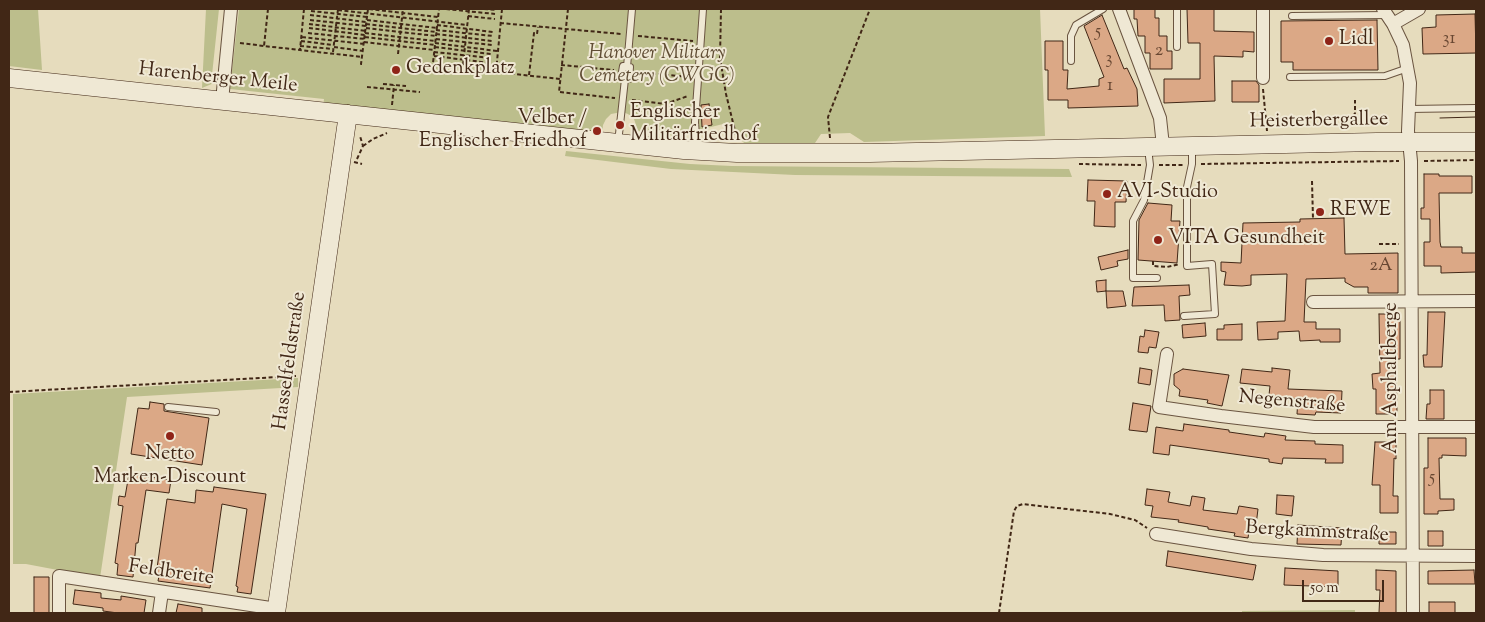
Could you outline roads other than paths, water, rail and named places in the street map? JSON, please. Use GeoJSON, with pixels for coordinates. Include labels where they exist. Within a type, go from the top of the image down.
{"type":"FeatureCollection","features":[{"type":"Feature","properties":{"kind":"main road","name":"Harenberger Meile"},"geometry":{"type":"LineString","coordinates":[[9,78],[348,114],[390,126],[423,122],[697,151],[832,153]]}},
{"type":"Feature","properties":{"kind":"main road","name":"Hasselfeldstraße"},"geometry":{"type":"LineString","coordinates":[[277,611],[348,114]]}},
{"type":"Feature","properties":{"kind":"main road","name":"Heisterbergallee"},"geometry":{"type":"LineString","coordinates":[[832,153],[1192,145],[1476,142]]}},
{"type":"Feature","properties":{"kind":"street"},"geometry":{"type":"LineString","coordinates":[[222,101],[231,9]]}},
{"type":"Feature","properties":{"kind":"street"},"geometry":{"type":"LineString","coordinates":[[1119,9],[1160,118],[1155,146]]}},
{"type":"Feature","properties":{"kind":"street"},"geometry":{"type":"LineString","coordinates":[[1262,9],[1263,78]]}},
{"type":"Feature","properties":{"kind":"street"},"geometry":{"type":"LineString","coordinates":[[1388,16],[1419,9]]}},
{"type":"Feature","properties":{"kind":"street","name":"Am Asphaltberge"},"geometry":{"type":"LineString","coordinates":[[1388,16],[1403,45],[1408,68],[1411,161],[1413,613]]}},
{"type":"Feature","properties":{"kind":"street"},"geometry":{"type":"LineString","coordinates":[[1313,302],[1476,301]]}},
{"type":"Feature","properties":{"kind":"street","name":"Negenstraße"},"geometry":{"type":"LineString","coordinates":[[1167,354],[1159,407],[1314,427],[1476,427]]}},
{"type":"Feature","properties":{"kind":"street","name":"Bergkammstraße"},"geometry":{"type":"LineString","coordinates":[[1156,534],[1251,549],[1323,555],[1476,556]]}},
{"type":"Feature","properties":{"kind":"street","name":"Feldbreite"},"geometry":{"type":"LineString","coordinates":[[59,613],[59,576],[254,609],[277,611]]}},
{"type":"Feature","properties":{"kind":"street"},"geometry":{"type":"LineString","coordinates":[[159,613],[162,592]]}},
{"type":"Feature","properties":{"kind":"lane"},"geometry":{"type":"LineString","coordinates":[[618,143],[625,79],[629,79],[626,70],[632,9]]}},
{"type":"Feature","properties":{"kind":"lane"},"geometry":{"type":"LineString","coordinates":[[697,151],[696,96],[703,9]]}},
{"type":"Feature","properties":{"kind":"lane"},"geometry":{"type":"LineString","coordinates":[[1071,61],[1071,36],[1076,25],[1103,9]]}},
{"type":"Feature","properties":{"kind":"lane"},"geometry":{"type":"LineString","coordinates":[[1177,9],[1177,47]]}},
{"type":"Feature","properties":{"kind":"lane"},"geometry":{"type":"LineString","coordinates":[[1292,16],[1388,16]]}},
{"type":"Feature","properties":{"kind":"lane"},"geometry":{"type":"LineString","coordinates":[[1290,77],[1385,76],[1408,68]]}},
{"type":"Feature","properties":{"kind":"lane"},"geometry":{"type":"LineString","coordinates":[[1409,109],[1476,108]]}},
{"type":"Feature","properties":{"kind":"lane"},"geometry":{"type":"LineString","coordinates":[[1184,316],[1215,314],[1212,264],[1187,266],[1187,187],[1192,164],[1192,145]]}},
{"type":"Feature","properties":{"kind":"lane"},"geometry":{"type":"LineString","coordinates":[[1155,146],[1148,160],[1150,165],[1144,200],[1133,221],[1133,278],[1157,278]]}},
{"type":"Feature","properties":{"kind":"lane"},"geometry":{"type":"LineString","coordinates":[[168,407],[216,412]]}},
{"type":"Feature","properties":{"kind":"tram line"},"geometry":{"type":"LineString","coordinates":[[1440,118],[1476,117]]}},
{"type":"Feature","properties":{"kind":"place","name":"Lidl"},"geometry":{"type":"Point","coordinates":[1329,41]}},
{"type":"Feature","properties":{"kind":"place","name":"Gedenkplatz"},"geometry":{"type":"Point","coordinates":[396,70]}},
{"type":"Feature","properties":{"kind":"place","name":"Englischer Militärfriedhof"},"geometry":{"type":"Point","coordinates":[620,125]}},
{"type":"Feature","properties":{"kind":"place","name":"Velber / Englischer Friedhof"},"geometry":{"type":"Point","coordinates":[597,131]}},
{"type":"Feature","properties":{"kind":"place","name":"AVI-Studio"},"geometry":{"type":"Point","coordinates":[1107,194]}},
{"type":"Feature","properties":{"kind":"place","name":"REWE"},"geometry":{"type":"Point","coordinates":[1320,212]}},
{"type":"Feature","properties":{"kind":"place","name":"VITA Gesundheit"},"geometry":{"type":"Point","coordinates":[1158,240]}},
{"type":"Feature","properties":{"kind":"place","name":"Netto Marken-Discount"},"geometry":{"type":"Point","coordinates":[170,436]}},
{"type":"Feature","properties":{"kind":"park label","name":"Hanover Military Cemetery (CWGC)"},"geometry":{"type":"Point","coordinates":[657,66]}}]}
